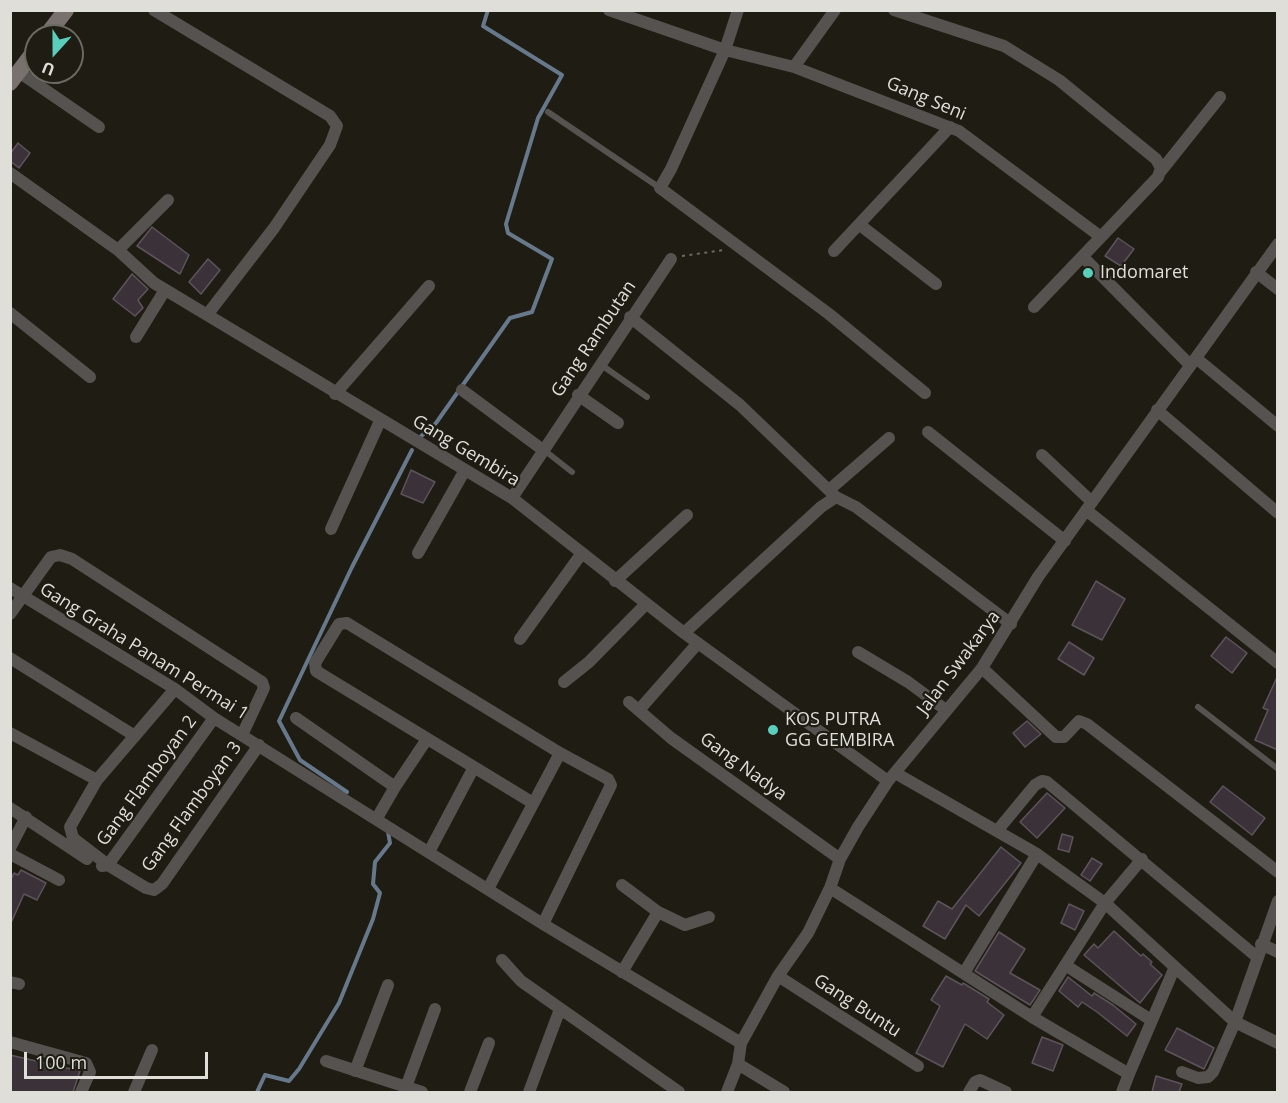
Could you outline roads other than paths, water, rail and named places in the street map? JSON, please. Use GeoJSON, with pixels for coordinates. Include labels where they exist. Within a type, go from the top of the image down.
{"type":"FeatureCollection","features":[{"type":"Feature","properties":{"kind":"main road"},"geometry":{"type":"LineString","coordinates":[[55,24],[66,10]]}},
{"type":"Feature","properties":{"kind":"street"},"geometry":{"type":"LineString","coordinates":[[154,10],[335,120],[337,130],[330,145],[274,228],[207,315]]}},
{"type":"Feature","properties":{"kind":"street"},"geometry":{"type":"LineString","coordinates":[[738,10],[725,50],[671,169],[660,188],[829,315],[925,393]]}},
{"type":"Feature","properties":{"kind":"street"},"geometry":{"type":"LineString","coordinates":[[794,66],[835,10]]}},
{"type":"Feature","properties":{"kind":"street"},"geometry":{"type":"LineString","coordinates":[[894,10],[1004,46],[1059,80],[1156,159],[1161,171]]}},
{"type":"Feature","properties":{"kind":"street","name":"Gang Seni"},"geometry":{"type":"LineString","coordinates":[[616,12],[725,50],[794,66],[950,127],[1101,237]]}},
{"type":"Feature","properties":{"kind":"street"},"geometry":{"type":"LineString","coordinates":[[15,77],[99,127]]}},
{"type":"Feature","properties":{"kind":"street"},"geometry":{"type":"LineString","coordinates":[[1034,307],[1161,171],[1220,97]]}},
{"type":"Feature","properties":{"kind":"street"},"geometry":{"type":"LineString","coordinates":[[834,251],[950,127]]}},
{"type":"Feature","properties":{"kind":"street","name":"Gang Gembira"},"geometry":{"type":"LineString","coordinates":[[10,173],[118,250],[165,290],[380,421],[512,498],[698,644],[893,778],[1037,854],[1105,903],[1174,969],[1235,1022],[1278,1043]]}},
{"type":"Feature","properties":{"kind":"street"},"geometry":{"type":"LineString","coordinates":[[118,250],[168,200]]}},
{"type":"Feature","properties":{"kind":"street"},"geometry":{"type":"LineString","coordinates":[[860,225],[936,284]]}},
{"type":"Feature","properties":{"kind":"street","name":"Jalan Swakarya"},"geometry":{"type":"LineString","coordinates":[[727,1092],[738,1064],[741,1043],[777,976],[808,933],[830,888],[840,859],[893,778],[982,668],[1038,577],[1278,244]]}},
{"type":"Feature","properties":{"kind":"street"},"geometry":{"type":"LineString","coordinates":[[1083,257],[1193,362],[1278,426]]}},
{"type":"Feature","properties":{"kind":"street","name":"Gang Rambutan"},"geometry":{"type":"LineString","coordinates":[[512,498],[578,395],[671,259]]}},
{"type":"Feature","properties":{"kind":"street"},"geometry":{"type":"LineString","coordinates":[[1256,272],[1278,289]]}},
{"type":"Feature","properties":{"kind":"street"},"geometry":{"type":"LineString","coordinates":[[335,394],[429,286]]}},
{"type":"Feature","properties":{"kind":"street"},"geometry":{"type":"LineString","coordinates":[[136,337],[165,290]]}},
{"type":"Feature","properties":{"kind":"street"},"geometry":{"type":"LineString","coordinates":[[10,313],[90,377]]}},
{"type":"Feature","properties":{"kind":"street"},"geometry":{"type":"LineString","coordinates":[[630,317],[740,405],[832,493],[856,507],[1011,624]]}},
{"type":"Feature","properties":{"kind":"street"},"geometry":{"type":"LineString","coordinates":[[462,390],[543,450]]}},
{"type":"Feature","properties":{"kind":"street"},"geometry":{"type":"LineString","coordinates":[[578,395],[618,423]]}},
{"type":"Feature","properties":{"kind":"street"},"geometry":{"type":"LineString","coordinates":[[1157,411],[1278,513]]}},
{"type":"Feature","properties":{"kind":"street"},"geometry":{"type":"LineString","coordinates":[[331,529],[380,421]]}},
{"type":"Feature","properties":{"kind":"street"},"geometry":{"type":"LineString","coordinates":[[928,432],[1065,541]]}},
{"type":"Feature","properties":{"kind":"street"},"geometry":{"type":"LineString","coordinates":[[684,633],[821,507],[832,493],[889,438]]}},
{"type":"Feature","properties":{"kind":"street"},"geometry":{"type":"LineString","coordinates":[[1042,455],[1089,506],[1278,663]]}},
{"type":"Feature","properties":{"kind":"street"},"geometry":{"type":"LineString","coordinates":[[418,553],[465,470]]}},
{"type":"Feature","properties":{"kind":"street"},"geometry":{"type":"LineString","coordinates":[[615,581],[687,515]]}},
{"type":"Feature","properties":{"kind":"street"},"geometry":{"type":"LineString","coordinates":[[520,639],[582,553]]}},
{"type":"Feature","properties":{"kind":"street"},"geometry":{"type":"LineString","coordinates":[[10,614],[51,557],[60,555],[72,559],[262,682],[264,688],[242,735]]}},
{"type":"Feature","properties":{"kind":"street","name":"Gang Graha Panam Permai 1"},"geometry":{"type":"LineString","coordinates":[[10,588],[175,689],[214,718],[543,924],[741,1043]]}},
{"type":"Feature","properties":{"kind":"street"},"geometry":{"type":"LineString","coordinates":[[564,682],[589,662],[646,604]]}},
{"type":"Feature","properties":{"kind":"street"},"geometry":{"type":"LineString","coordinates":[[533,803],[316,671],[315,663],[339,624],[347,623],[560,753],[608,779],[611,785],[543,924]]}},
{"type":"Feature","properties":{"kind":"street"},"geometry":{"type":"LineString","coordinates":[[639,710],[698,644]]}},
{"type":"Feature","properties":{"kind":"street"},"geometry":{"type":"LineString","coordinates":[[858,652],[908,682],[946,710]]}},
{"type":"Feature","properties":{"kind":"street"},"geometry":{"type":"LineString","coordinates":[[10,657],[135,736]]}},
{"type":"Feature","properties":{"kind":"street"},"geometry":{"type":"LineString","coordinates":[[982,668],[1056,737],[1064,737],[1079,721],[1087,724],[1278,872]]}},
{"type":"Feature","properties":{"kind":"street"},"geometry":{"type":"LineString","coordinates":[[108,865],[82,846],[70,832],[70,827],[97,780],[175,689]]}},
{"type":"Feature","properties":{"kind":"street","name":"Gang Nadya"},"geometry":{"type":"LineString","coordinates":[[629,702],[671,738],[840,859]]}},
{"type":"Feature","properties":{"kind":"street","name":"Gang Flamboyan 2"},"geometry":{"type":"LineString","coordinates":[[108,865],[214,718]]}},
{"type":"Feature","properties":{"kind":"street"},"geometry":{"type":"LineString","coordinates":[[296,718],[395,787]]}},
{"type":"Feature","properties":{"kind":"street"},"geometry":{"type":"LineString","coordinates":[[10,733],[97,780]]}},
{"type":"Feature","properties":{"kind":"street"},"geometry":{"type":"LineString","coordinates":[[377,818],[427,739]]}},
{"type":"Feature","properties":{"kind":"street","name":"Gang Flamboyan 3"},"geometry":{"type":"LineString","coordinates":[[108,865],[146,888],[154,890],[162,884],[259,745]]}},
{"type":"Feature","properties":{"kind":"street"},"geometry":{"type":"LineString","coordinates":[[488,889],[560,753]]}},
{"type":"Feature","properties":{"kind":"street"},"geometry":{"type":"LineString","coordinates":[[429,852],[474,767]]}},
{"type":"Feature","properties":{"kind":"street"},"geometry":{"type":"LineString","coordinates":[[997,831],[1035,784],[1047,782],[1257,957]]}},
{"type":"Feature","properties":{"kind":"street"},"geometry":{"type":"LineString","coordinates":[[10,808],[97,866],[108,865]]}},
{"type":"Feature","properties":{"kind":"street"},"geometry":{"type":"LineString","coordinates":[[10,848],[26,817]]}},
{"type":"Feature","properties":{"kind":"street"},"geometry":{"type":"LineString","coordinates":[[10,854],[59,880]]}},
{"type":"Feature","properties":{"kind":"street"},"geometry":{"type":"LineString","coordinates":[[964,973],[1037,854]]}},
{"type":"Feature","properties":{"kind":"street"},"geometry":{"type":"LineString","coordinates":[[1032,1017],[1105,903],[1142,859]]}},
{"type":"Feature","properties":{"kind":"street"},"geometry":{"type":"LineString","coordinates":[[622,885],[658,912],[685,925],[709,917]]}},
{"type":"Feature","properties":{"kind":"street"},"geometry":{"type":"LineString","coordinates":[[830,888],[1032,1017],[1129,1074]]}},
{"type":"Feature","properties":{"kind":"street"},"geometry":{"type":"LineString","coordinates":[[1182,1072],[1198,1078],[1208,1077],[1213,1072],[1235,1022],[1261,944],[1277,906]]}},
{"type":"Feature","properties":{"kind":"street"},"geometry":{"type":"LineString","coordinates":[[622,972],[658,912]]}},
{"type":"Feature","properties":{"kind":"street"},"geometry":{"type":"LineString","coordinates":[[1261,944],[1278,952]]}},
{"type":"Feature","properties":{"kind":"street"},"geometry":{"type":"LineString","coordinates":[[502,960],[521,981],[679,1092]]}},
{"type":"Feature","properties":{"kind":"street"},"geometry":{"type":"LineString","coordinates":[[1065,965],[1151,1020]]}},
{"type":"Feature","properties":{"kind":"street"},"geometry":{"type":"LineString","coordinates":[[1122,1092],[1174,969]]}},
{"type":"Feature","properties":{"kind":"street","name":"Gang Buntu"},"geometry":{"type":"LineString","coordinates":[[777,976],[918,1066]]}},
{"type":"Feature","properties":{"kind":"street"},"geometry":{"type":"LineString","coordinates":[[355,1071],[388,985]]}},
{"type":"Feature","properties":{"kind":"street"},"geometry":{"type":"LineString","coordinates":[[405,1087],[435,1009]]}},
{"type":"Feature","properties":{"kind":"street"},"geometry":{"type":"LineString","coordinates":[[529,1092],[560,1009]]}},
{"type":"Feature","properties":{"kind":"street"},"geometry":{"type":"LineString","coordinates":[[10,1042],[86,1063],[90,1072],[81,1092]]}},
{"type":"Feature","properties":{"kind":"street"},"geometry":{"type":"LineString","coordinates":[[470,1092],[489,1043]]}},
{"type":"Feature","properties":{"kind":"street"},"geometry":{"type":"LineString","coordinates":[[134,1092],[152,1050]]}},
{"type":"Feature","properties":{"kind":"street"},"geometry":{"type":"LineString","coordinates":[[326,1061],[422,1092]]}},
{"type":"Feature","properties":{"kind":"street"},"geometry":{"type":"LineString","coordinates":[[738,1064],[783,1092]]}},
{"type":"Feature","properties":{"kind":"street"},"geometry":{"type":"LineString","coordinates":[[969,1092],[975,1082],[981,1080],[1006,1092]]}},
{"type":"Feature","properties":{"kind":"lane"},"geometry":{"type":"LineString","coordinates":[[548,112],[660,188]]}},
{"type":"Feature","properties":{"kind":"lane"},"geometry":{"type":"LineString","coordinates":[[599,364],[647,397]]}},
{"type":"Feature","properties":{"kind":"lane"},"geometry":{"type":"LineString","coordinates":[[543,450],[572,472]]}},
{"type":"Feature","properties":{"kind":"lane"},"geometry":{"type":"LineString","coordinates":[[1198,707],[1278,769]]}},
{"type":"Feature","properties":{"kind":"waterway"},"geometry":{"type":"LineString","coordinates":[[419,438],[436,423],[510,318],[532,312],[552,259],[508,233],[506,224],[538,118],[562,75],[483,26],[488,10]]}},
{"type":"Feature","properties":{"kind":"waterway"},"geometry":{"type":"LineString","coordinates":[[347,792],[300,760],[279,721],[352,567],[412,450]]}},
{"type":"Feature","properties":{"kind":"waterway"},"geometry":{"type":"LineString","coordinates":[[257,1092],[265,1075],[289,1081],[299,1069],[339,1003],[373,919],[380,893],[373,884],[375,862],[390,843],[388,832]]}},
{"type":"Feature","properties":{"kind":"place","name":"Indomaret"},"geometry":{"type":"Point","coordinates":[1088,273]}},
{"type":"Feature","properties":{"kind":"place","name":"KOS PUTRA GG GEMBIRA"},"geometry":{"type":"Point","coordinates":[773,730]}}]}
